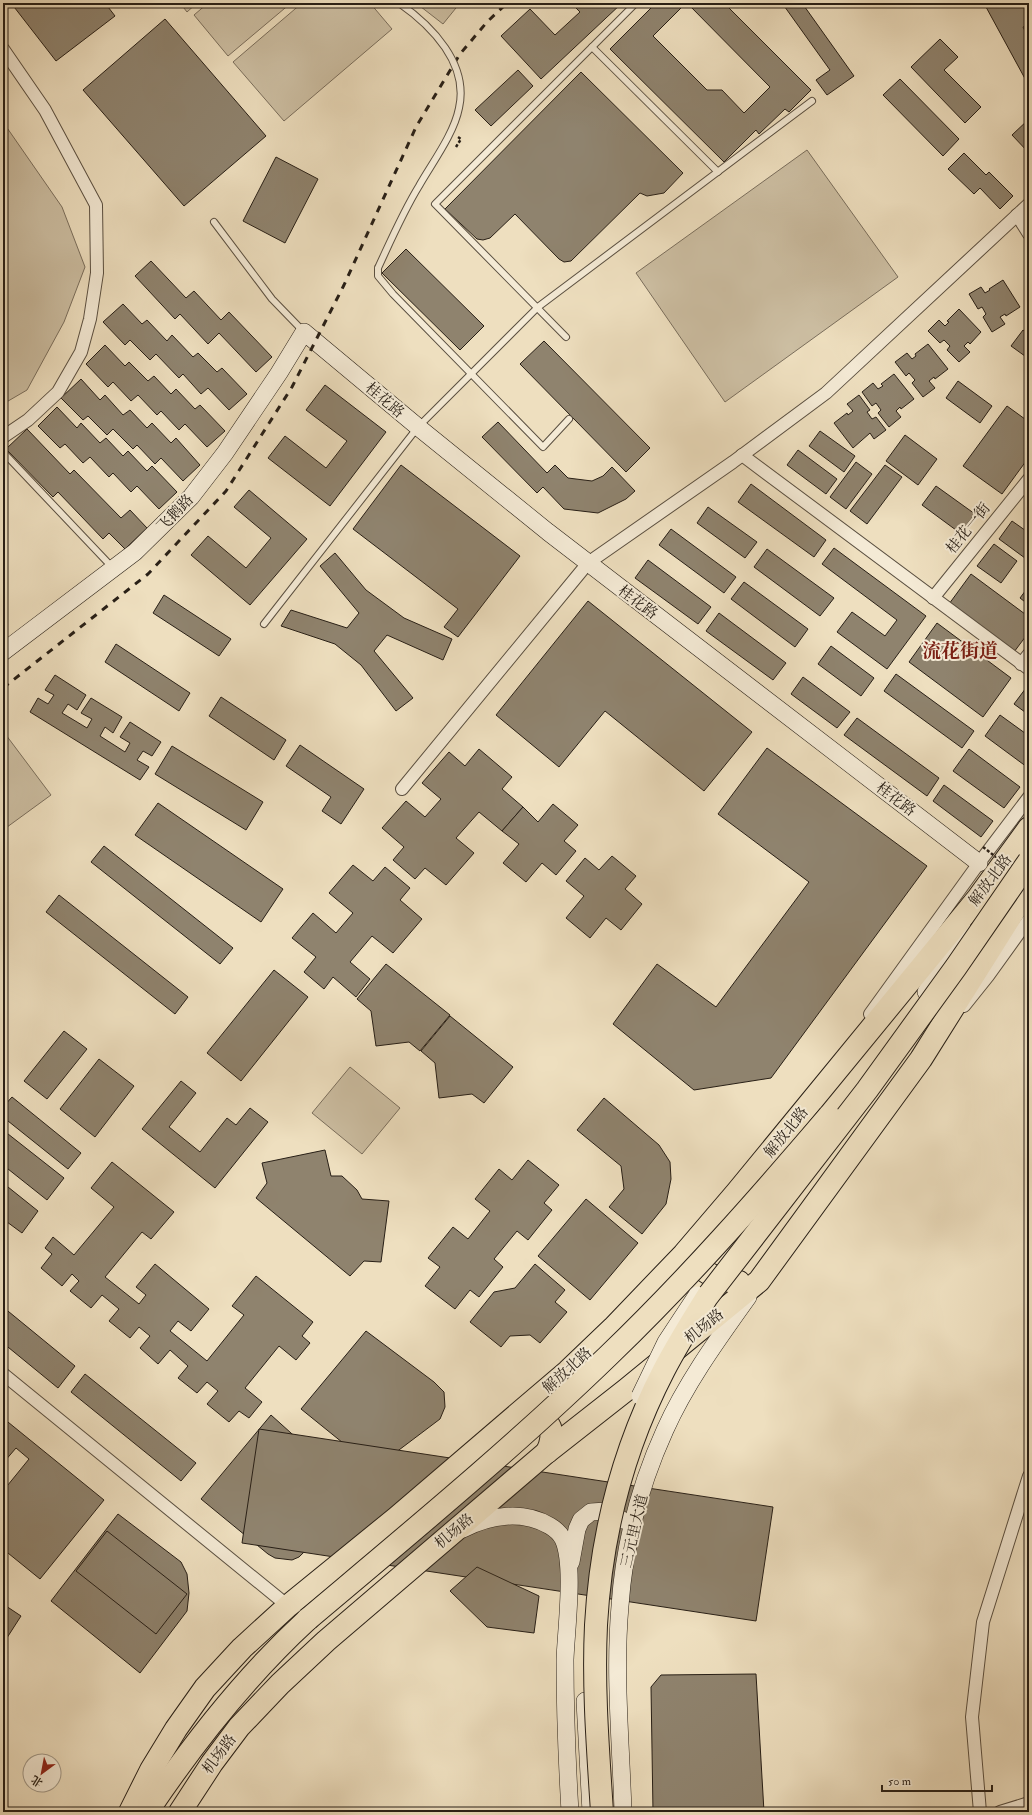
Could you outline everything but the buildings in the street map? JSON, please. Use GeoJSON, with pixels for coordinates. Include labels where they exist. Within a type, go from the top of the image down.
{"type":"FeatureCollection","features":[{"type":"Feature","properties":{"kind":"highway","name":"解放北路"},"geometry":{"type":"LineString","coordinates":[[518,1413],[613,1328],[692,1244],[773,1149],[978,898],[1029,828]]}},
{"type":"Feature","properties":{"kind":"highway"},"geometry":{"type":"LineString","coordinates":[[602,1812],[596,1690],[596,1626],[599,1586],[605,1546],[616,1496],[630,1449],[642,1417],[664,1369],[707,1297],[866,1090],[956,967],[1029,860]]}},
{"type":"Feature","properties":{"kind":"highway"},"geometry":{"type":"LineString","coordinates":[[692,1244],[692,1253],[696,1261],[707,1273],[721,1280],[738,1282],[758,1281],[894,1097],[942,1025],[1029,887]]}},
{"type":"Feature","properties":{"kind":"highway"},"geometry":{"type":"LineString","coordinates":[[147,1812],[185,1758],[265,1660],[308,1619],[496,1460],[633,1331],[749,1208],[820,1128],[956,967]]}},
{"type":"Feature","properties":{"kind":"highway","name":"机场路"},"geometry":{"type":"LineString","coordinates":[[180,1812],[222,1748],[239,1727],[280,1684],[326,1641],[547,1452],[621,1394],[758,1281]]}},
{"type":"Feature","properties":{"kind":"highway"},"geometry":{"type":"LineString","coordinates":[[130,1812],[163,1750],[205,1688],[242,1648],[288,1606],[395,1519],[518,1413],[534,1413],[544,1418],[550,1426],[552,1432],[551,1444],[547,1452]]}},
{"type":"Feature","properties":{"kind":"main road","name":"桂花路"},"geometry":{"type":"LineString","coordinates":[[304,332],[418,427],[588,563],[979,863]]}},
{"type":"Feature","properties":{"kind":"main road","name":"飞鹅路"},"geometry":{"type":"LineString","coordinates":[[3,652],[113,568],[152,536],[191,497],[230,447],[304,332]]}},
{"type":"Feature","properties":{"kind":"main road"},"geometry":{"type":"LineString","coordinates":[[591,1812],[584,1657],[590,1570],[605,1498],[622,1441],[651,1372],[680,1319],[695,1298],[912,1014],[936,977],[978,898]]}},
{"type":"Feature","properties":{"kind":"main road","name":"三元里大道"},"geometry":{"type":"LineString","coordinates":[[623,1812],[618,1641],[620,1605],[631,1531],[653,1458],[665,1429],[695,1375],[758,1281]]}},
{"type":"Feature","properties":{"kind":"main road"},"geometry":{"type":"LineString","coordinates":[[570,1812],[565,1706],[566,1629],[569,1578],[577,1529],[581,1520],[591,1512],[607,1511],[622,1521],[627,1530],[628,1550]]}},
{"type":"Feature","properties":{"kind":"main road"},"geometry":{"type":"LineString","coordinates":[[444,1539],[483,1520],[496,1517],[526,1516],[544,1523],[556,1530],[563,1538],[569,1578]]}},
{"type":"Feature","properties":{"kind":"street"},"geometry":{"type":"LineString","coordinates":[[3,49],[45,110],[96,205],[96,273],[90,319],[81,352],[58,392],[28,420],[3,437]]}},
{"type":"Feature","properties":{"kind":"street"},"geometry":{"type":"LineString","coordinates":[[402,789],[588,563],[742,455],[826,393],[1029,204]]}},
{"type":"Feature","properties":{"kind":"street"},"geometry":{"type":"LineString","coordinates":[[1017,215],[1029,234]]}},
{"type":"Feature","properties":{"kind":"street"},"geometry":{"type":"LineString","coordinates":[[742,455],[1025,667],[1029,654]]}},
{"type":"Feature","properties":{"kind":"street","name":"桂花一街"},"geometry":{"type":"LineString","coordinates":[[933,598],[1029,478]]}},
{"type":"Feature","properties":{"kind":"street"},"geometry":{"type":"LineString","coordinates":[[773,1149],[979,863],[1029,797]]}},
{"type":"Feature","properties":{"kind":"street"},"geometry":{"type":"LineString","coordinates":[[942,1025],[972,998],[1029,919]]}},
{"type":"Feature","properties":{"kind":"street"},"geometry":{"type":"LineString","coordinates":[[3,1374],[288,1606]]}},
{"type":"Feature","properties":{"kind":"street"},"geometry":{"type":"LineString","coordinates":[[980,1812],[972,1717],[983,1622],[1029,1476]]}},
{"type":"Feature","properties":{"kind":"street"},"geometry":{"type":"LineString","coordinates":[[1000,1812],[1029,1803]]}},
{"type":"Feature","properties":{"kind":"lane"},"geometry":{"type":"LineString","coordinates":[[399,3],[417,16],[442,42],[451,57],[460,83],[460,107],[450,131],[404,212],[378,268],[378,276],[393,294],[543,447],[570,419]]}},
{"type":"Feature","properties":{"kind":"lane"},"geometry":{"type":"LineString","coordinates":[[566,337],[435,204],[636,3]]}},
{"type":"Feature","properties":{"kind":"lane"},"geometry":{"type":"LineString","coordinates":[[592,47],[718,172]]}},
{"type":"Feature","properties":{"kind":"lane"},"geometry":{"type":"LineString","coordinates":[[264,624],[418,427],[538,307],[812,101]]}},
{"type":"Feature","properties":{"kind":"lane"},"geometry":{"type":"LineString","coordinates":[[214,222],[272,300],[304,332]]}},
{"type":"Feature","properties":{"kind":"lane"},"geometry":{"type":"LineString","coordinates":[[3,452],[113,568]]}},
{"type":"Feature","properties":{"kind":"shaded area"},"geometry":{"type":"Polygon","coordinates":[[[180,3],[197,3],[187,12],[180,3]]]}},
{"type":"Feature","properties":{"kind":"shaded area"},"geometry":{"type":"Polygon","coordinates":[[[208,3],[291,3],[228,56],[194,15],[208,3]]]}},
{"type":"Feature","properties":{"kind":"shaded area"},"geometry":{"type":"Polygon","coordinates":[[[302,3],[370,3],[392,29],[284,121],[233,62],[302,3]]]}},
{"type":"Feature","properties":{"kind":"shaded area"},"geometry":{"type":"Polygon","coordinates":[[[416,3],[460,3],[443,24],[416,3]]]}},
{"type":"Feature","properties":{"kind":"shaded area"},"geometry":{"type":"Polygon","coordinates":[[[3,122],[62,207],[85,267],[64,322],[27,390],[3,404],[3,122]]]}},
{"type":"Feature","properties":{"kind":"shaded area"},"geometry":{"type":"Polygon","coordinates":[[[807,150],[898,277],[725,402],[636,273],[807,150]]]}},
{"type":"Feature","properties":{"kind":"shaded area"},"geometry":{"type":"Polygon","coordinates":[[[6,735],[51,795],[3,830],[3,738],[6,735]]]}},
{"type":"Feature","properties":{"kind":"shaded area"},"geometry":{"type":"Polygon","coordinates":[[[350,1067],[400,1108],[362,1154],[312,1113],[350,1067]]]}},
{"type":"Feature","properties":{"kind":"railway"},"geometry":{"type":"LineString","coordinates":[[3,688],[148,574],[226,491],[292,387],[344,285],[416,127],[460,54],[487,22],[507,3]]}},
{"type":"Feature","properties":{"kind":"district","name":"流花街道"},"geometry":{"type":"Point","coordinates":[960,650]}}]}
